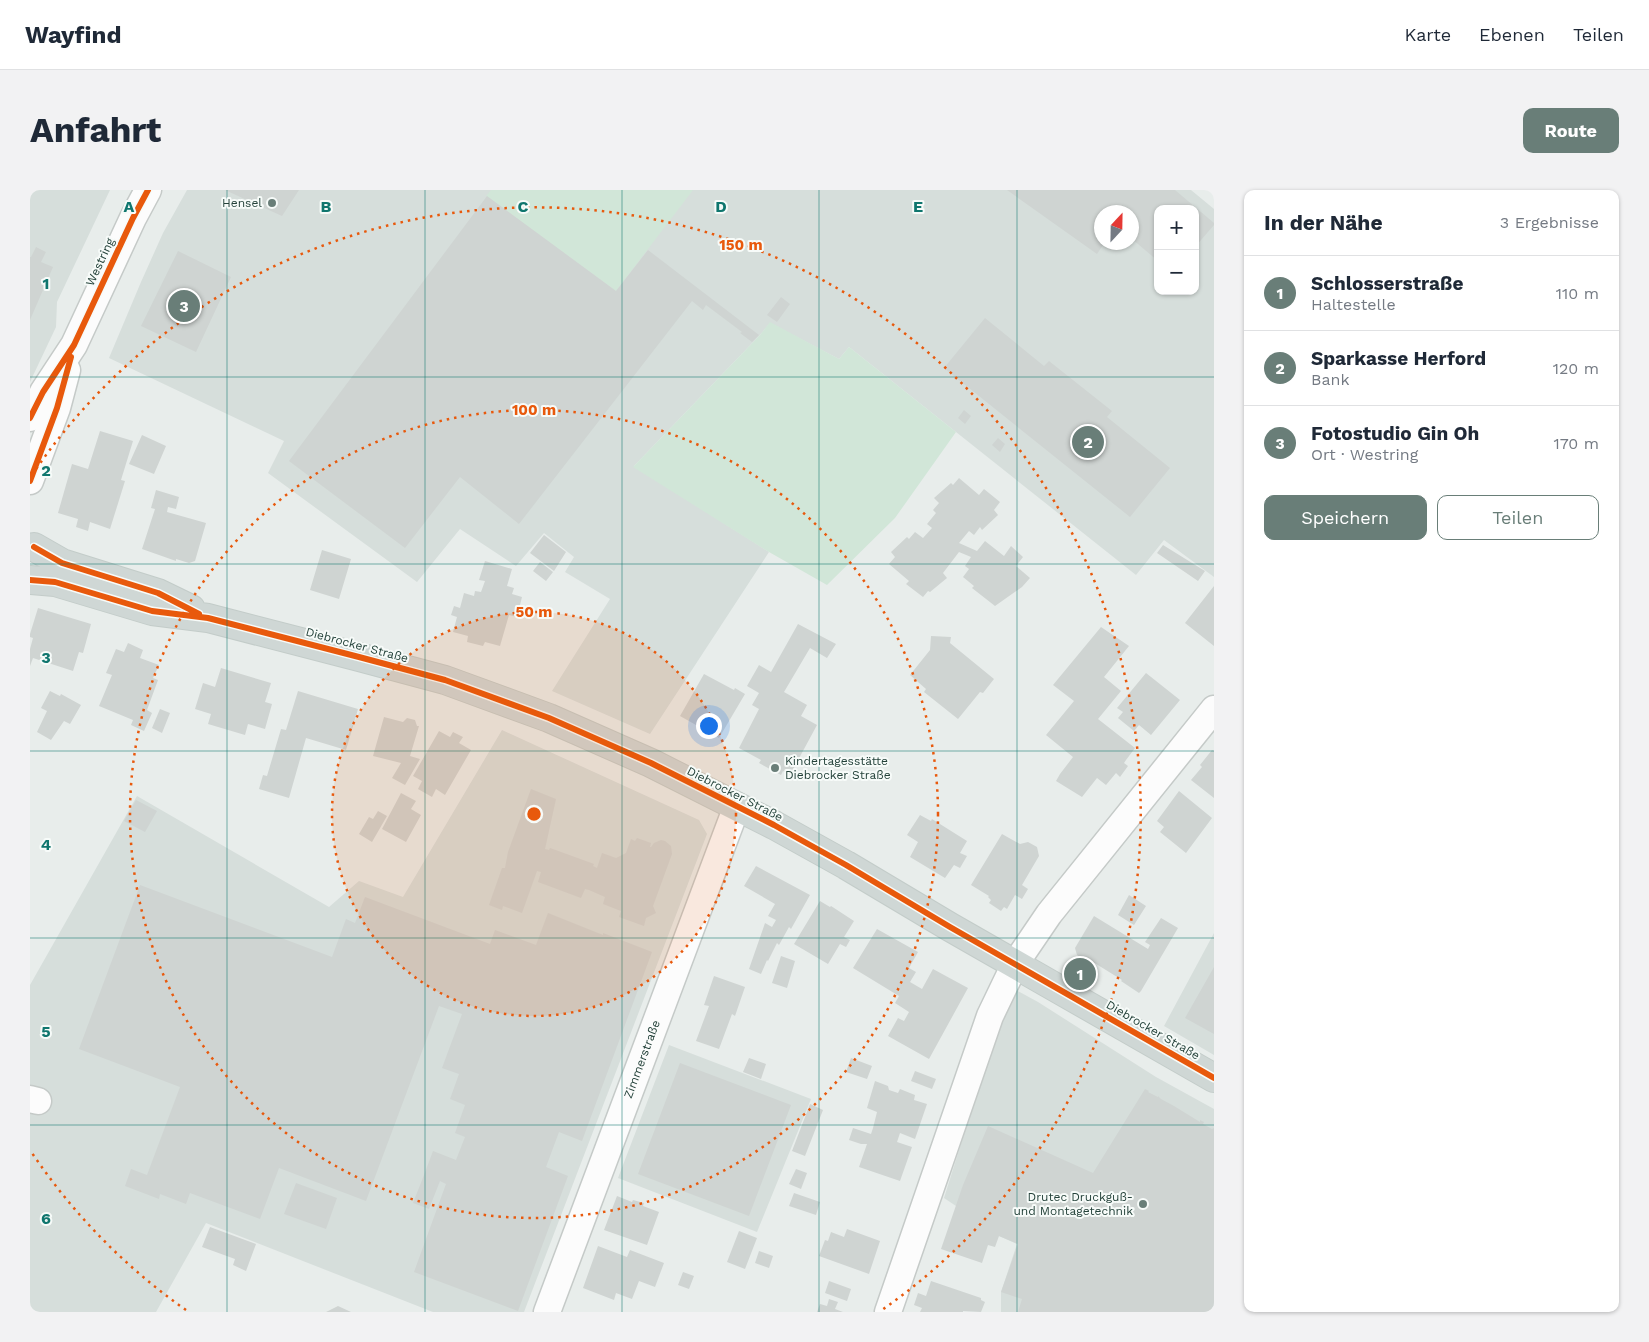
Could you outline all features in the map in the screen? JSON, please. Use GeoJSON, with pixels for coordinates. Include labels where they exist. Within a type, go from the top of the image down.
{"type":"FeatureCollection","features":[{"type":"Feature","properties":{"kind":"main road","name":"Diebrocker Straße"},"geometry":{"type":"LineString","coordinates":[[31,547],[62,562],[158,593],[208,618]]}},
{"type":"Feature","properties":{"kind":"main road","name":"Diebrocker Straße"},"geometry":{"type":"LineString","coordinates":[[30,580],[55,582],[71,586],[152,612],[208,618],[445,680],[549,718],[737,806],[846,865],[1214,1078]]}},
{"type":"Feature","properties":{"kind":"street","name":"Westring"},"geometry":{"type":"LineString","coordinates":[[30,418],[43,392],[74,345],[148,190]]}},
{"type":"Feature","properties":{"kind":"street","name":"Westring"},"geometry":{"type":"LineString","coordinates":[[30,481],[57,408],[74,345]]}},
{"type":"Feature","properties":{"kind":"street"},"geometry":{"type":"LineString","coordinates":[[888,1312],[990,1016],[1015,964],[1050,914],[1214,709]]}},
{"type":"Feature","properties":{"kind":"street","name":"Zimmerstraße"},"geometry":{"type":"LineString","coordinates":[[546,1312],[737,806]]}},
{"type":"Feature","properties":{"kind":"shaded area"},"geometry":{"type":"Polygon","coordinates":[[[30,190],[110,190],[57,302],[56,327],[30,382],[30,190]]]}},
{"type":"Feature","properties":{"kind":"shaded area"},"geometry":{"type":"Polygon","coordinates":[[[187,190],[1191,190],[1214,209],[1214,577],[1164,540],[1136,575],[849,347],[839,359],[770,323],[634,466],[769,552],[650,734],[552,691],[610,599],[565,572],[574,557],[544,533],[516,566],[460,529],[417,582],[268,473],[284,441],[109,358],[163,233],[187,190]]]}},
{"type":"Feature","properties":{"kind":"shaded area"},"geometry":{"type":"Polygon","coordinates":[[[502,730],[699,820],[707,834],[524,1312],[433,1312],[206,1223],[156,1312],[30,1312],[30,985],[137,796],[329,907],[359,881],[403,897],[502,730]]]}},
{"type":"Feature","properties":{"kind":"shaded area"},"geometry":{"type":"Polygon","coordinates":[[[1214,933],[1214,1055],[1164,1026],[1214,933]]]}},
{"type":"Feature","properties":{"kind":"shaded area"},"geometry":{"type":"Polygon","coordinates":[[[1014,989],[1038,1002],[1156,1077],[1214,1109],[1214,1312],[1001,1312],[1001,1292],[1017,1244],[999,1236],[997,1220],[956,1206],[944,1198],[1000,1020],[1014,989]]]}},
{"type":"Feature","properties":{"kind":"shaded area"},"geometry":{"type":"Polygon","coordinates":[[[669,1045],[811,1099],[757,1232],[618,1178],[669,1045]]]}},
{"type":"Feature","properties":{"kind":"green space"},"geometry":{"type":"Polygon","coordinates":[[[491,190],[693,190],[616,291],[486,196],[491,190]]]}},
{"type":"Feature","properties":{"kind":"green space"},"geometry":{"type":"Polygon","coordinates":[[[770,322],[839,359],[849,347],[956,432],[895,518],[827,585],[769,552],[633,467],[760,335],[770,322]]]}},
{"type":"Feature","properties":{"kind":"building","name":"Hensel"},"geometry":{"type":"Polygon","coordinates":[[[225,190],[299,190],[282,216],[225,190]]]}},
{"type":"Feature","properties":{"kind":"building"},"geometry":{"type":"Polygon","coordinates":[[[1007,190],[1175,190],[1193,205],[1154,205],[1154,258],[1139,245],[1139,205],[1094,205],[1094,250],[1100,250],[1097,254],[1007,190]]]}},
{"type":"Feature","properties":{"kind":"building"},"geometry":{"type":"Polygon","coordinates":[[[487,196],[616,291],[648,250],[759,335],[752,342],[740,333],[742,332],[706,305],[703,310],[692,301],[519,524],[460,477],[405,548],[289,461],[487,196]]]}},
{"type":"Feature","properties":{"kind":"building"},"geometry":{"type":"Polygon","coordinates":[[[1199,210],[1214,225],[1199,242],[1199,210]]]}},
{"type":"Feature","properties":{"kind":"building"},"geometry":{"type":"Polygon","coordinates":[[[36,247],[46,252],[41,262],[53,267],[30,320],[30,257],[36,247]]]}},
{"type":"Feature","properties":{"kind":"building"},"geometry":{"type":"Polygon","coordinates":[[[178,251],[231,277],[196,352],[141,326],[178,251]]]}},
{"type":"Feature","properties":{"kind":"building"},"geometry":{"type":"Polygon","coordinates":[[[781,297],[790,304],[777,322],[767,315],[781,297]]]}},
{"type":"Feature","properties":{"kind":"building"},"geometry":{"type":"Polygon","coordinates":[[[985,318],[1044,366],[1049,361],[1112,411],[1107,417],[1170,468],[1130,517],[944,368],[985,318]]]}},
{"type":"Feature","properties":{"kind":"building"},"geometry":{"type":"Polygon","coordinates":[[[964,410],[971,416],[965,424],[958,418],[964,410]]]}},
{"type":"Feature","properties":{"kind":"building"},"geometry":{"type":"Polygon","coordinates":[[[100,431],[133,441],[121,480],[125,481],[110,529],[90,522],[88,531],[76,527],[78,519],[58,513],[72,464],[88,469],[100,431]]]}},
{"type":"Feature","properties":{"kind":"building"},"geometry":{"type":"Polygon","coordinates":[[[142,435],[166,446],[154,474],[129,464],[142,435]]]}},
{"type":"Feature","properties":{"kind":"building"},"geometry":{"type":"Polygon","coordinates":[[[998,438],[1005,444],[1000,452],[992,445],[998,438]]]}},
{"type":"Feature","properties":{"kind":"building"},"geometry":{"type":"Polygon","coordinates":[[[959,478],[979,495],[984,489],[1000,502],[994,510],[998,515],[982,530],[980,527],[974,535],[969,531],[959,543],[977,551],[985,541],[1004,556],[1011,546],[1023,557],[1016,566],[1030,578],[1022,587],[995,606],[972,588],[974,586],[963,577],[969,569],[965,566],[971,557],[959,552],[943,573],[947,578],[930,592],[928,591],[923,597],[906,584],[909,581],[889,564],[895,557],[891,552],[907,537],[909,539],[915,532],[923,538],[932,528],[927,524],[936,513],[933,510],[939,503],[934,498],[951,483],[953,485],[959,478]]]}},
{"type":"Feature","properties":{"kind":"building"},"geometry":{"type":"Polygon","coordinates":[[[156,490],[179,497],[176,509],[168,507],[167,512],[206,523],[195,561],[189,563],[176,559],[176,561],[142,549],[155,509],[151,508],[156,490]]]}},
{"type":"Feature","properties":{"kind":"building"},"geometry":{"type":"Polygon","coordinates":[[[544,535],[566,552],[554,571],[530,553],[544,535]]]}},
{"type":"Feature","properties":{"kind":"building"},"geometry":{"type":"Polygon","coordinates":[[[1163,545],[1205,571],[1198,581],[1157,553],[1163,545]]]}},
{"type":"Feature","properties":{"kind":"building"},"geometry":{"type":"Polygon","coordinates":[[[322,550],[351,559],[339,599],[310,590],[322,550]]]}},
{"type":"Feature","properties":{"kind":"building"},"geometry":{"type":"Polygon","coordinates":[[[485,561],[512,569],[507,586],[514,588],[512,594],[522,597],[517,617],[509,615],[500,646],[485,642],[483,646],[467,642],[468,636],[453,632],[457,617],[451,615],[454,606],[460,608],[464,593],[474,596],[475,591],[481,592],[485,581],[479,580],[485,561]]]}},
{"type":"Feature","properties":{"kind":"building"},"geometry":{"type":"Polygon","coordinates":[[[540,562],[553,572],[546,581],[533,571],[540,562]]]}},
{"type":"Feature","properties":{"kind":"building"},"geometry":{"type":"Polygon","coordinates":[[[1214,586],[1214,646],[1185,623],[1214,586]]]}},
{"type":"Feature","properties":{"kind":"building"},"geometry":{"type":"Polygon","coordinates":[[[38,608],[91,624],[83,653],[79,652],[73,671],[33,658],[30,666],[30,649],[33,638],[30,637],[30,634],[38,608]]]}},
{"type":"Feature","properties":{"kind":"building"},"geometry":{"type":"Polygon","coordinates":[[[798,624],[836,644],[827,658],[810,648],[784,692],[807,705],[801,716],[817,725],[790,775],[783,771],[781,775],[759,763],[761,760],[739,748],[759,709],[752,705],[759,693],[747,686],[759,665],[771,672],[798,624]]]}},
{"type":"Feature","properties":{"kind":"building"},"geometry":{"type":"Polygon","coordinates":[[[1101,627],[1129,646],[1104,677],[1121,691],[1098,719],[1135,748],[1124,763],[1128,766],[1120,777],[1116,773],[1106,785],[1097,778],[1082,797],[1056,781],[1073,757],[1046,735],[1074,701],[1053,685],[1101,627]]]}},
{"type":"Feature","properties":{"kind":"building"},"geometry":{"type":"Polygon","coordinates":[[[931,636],[951,637],[950,643],[994,679],[983,693],[980,692],[958,719],[924,692],[926,689],[910,675],[930,650],[931,636]]]}},
{"type":"Feature","properties":{"kind":"building"},"geometry":{"type":"Polygon","coordinates":[[[128,643],[143,650],[140,658],[159,665],[153,678],[158,680],[147,710],[152,713],[144,731],[131,725],[133,720],[99,706],[112,675],[106,673],[116,649],[124,652],[128,643]]]}},
{"type":"Feature","properties":{"kind":"building"},"geometry":{"type":"Polygon","coordinates":[[[221,668],[271,683],[265,702],[272,704],[265,729],[248,724],[245,735],[208,724],[211,714],[195,709],[203,683],[215,687],[221,668]]]}},
{"type":"Feature","properties":{"kind":"building"},"geometry":{"type":"Polygon","coordinates":[[[1146,673],[1180,700],[1151,735],[1139,725],[1134,731],[1118,718],[1123,712],[1117,708],[1146,673]]]}},
{"type":"Feature","properties":{"kind":"building"},"geometry":{"type":"Polygon","coordinates":[[[704,674],[745,694],[719,738],[680,716],[704,674]]]}},
{"type":"Feature","properties":{"kind":"building"},"geometry":{"type":"Polygon","coordinates":[[[50,691],[60,696],[61,694],[81,705],[70,724],[64,721],[51,740],[37,732],[47,711],[41,708],[50,691]]]}},
{"type":"Feature","properties":{"kind":"building"},"geometry":{"type":"Polygon","coordinates":[[[298,691],[358,709],[346,750],[306,738],[289,798],[259,789],[263,775],[267,776],[281,729],[286,730],[298,691]]]}},
{"type":"Feature","properties":{"kind":"building"},"geometry":{"type":"Polygon","coordinates":[[[160,709],[170,713],[162,733],[152,728],[160,709]]]}},
{"type":"Feature","properties":{"kind":"building"},"geometry":{"type":"Polygon","coordinates":[[[384,717],[403,722],[407,718],[415,720],[417,726],[419,726],[410,756],[420,759],[405,785],[392,778],[401,763],[373,756],[384,717]]]}},
{"type":"Feature","properties":{"kind":"building"},"geometry":{"type":"Polygon","coordinates":[[[439,731],[450,737],[453,732],[463,737],[459,743],[471,750],[445,795],[436,789],[432,797],[418,789],[422,781],[413,776],[439,731]]]}},
{"type":"Feature","properties":{"kind":"building"},"geometry":{"type":"Polygon","coordinates":[[[1212,750],[1214,751],[1214,798],[1191,780],[1202,767],[1200,765],[1212,750]]]}},
{"type":"Feature","properties":{"kind":"building"},"geometry":{"type":"Polygon","coordinates":[[[531,789],[556,799],[545,849],[549,850],[550,848],[594,864],[593,866],[597,868],[602,853],[616,858],[626,853],[631,839],[635,841],[637,838],[651,843],[650,847],[661,840],[671,846],[672,854],[653,906],[656,913],[646,918],[644,926],[619,917],[621,911],[603,904],[605,897],[589,890],[585,889],[581,898],[538,882],[541,872],[537,871],[522,913],[503,906],[502,910],[489,905],[502,868],[505,868],[508,852],[531,789]]]}},
{"type":"Feature","properties":{"kind":"building"},"geometry":{"type":"Polygon","coordinates":[[[1179,791],[1212,818],[1186,853],[1160,832],[1164,827],[1157,821],[1179,791]]]}},
{"type":"Feature","properties":{"kind":"building"},"geometry":{"type":"Polygon","coordinates":[[[401,793],[416,801],[411,809],[421,815],[406,842],[382,829],[401,793]]]}},
{"type":"Feature","properties":{"kind":"building"},"geometry":{"type":"Polygon","coordinates":[[[136,800],[157,811],[145,832],[124,821],[136,800]]]}},
{"type":"Feature","properties":{"kind":"building"},"geometry":{"type":"Polygon","coordinates":[[[378,811],[387,816],[372,842],[359,834],[369,817],[373,819],[378,811]]]}},
{"type":"Feature","properties":{"kind":"building"},"geometry":{"type":"Polygon","coordinates":[[[920,815],[931,821],[932,819],[967,841],[960,853],[967,856],[960,868],[954,865],[945,878],[910,857],[918,842],[907,835],[920,815]]]}},
{"type":"Feature","properties":{"kind":"building"},"geometry":{"type":"Polygon","coordinates":[[[1002,834],[1020,844],[1028,842],[1037,847],[1039,856],[1022,885],[1028,889],[1022,899],[1015,895],[1007,909],[1004,907],[1001,911],[989,903],[991,900],[989,896],[971,885],[1002,834]]]}},
{"type":"Feature","properties":{"kind":"building"},"geometry":{"type":"Polygon","coordinates":[[[756,866],[810,895],[791,929],[789,927],[779,945],[777,943],[761,974],[749,969],[765,923],[772,927],[776,920],[768,916],[775,904],[744,886],[756,866]]]}},
{"type":"Feature","properties":{"kind":"building"},"geometry":{"type":"Polygon","coordinates":[[[140,885],[332,957],[346,919],[355,923],[365,897],[490,944],[495,930],[536,945],[548,913],[652,952],[582,1141],[559,1132],[546,1167],[568,1176],[518,1311],[414,1272],[446,1184],[440,1181],[429,1209],[413,1203],[433,1151],[456,1160],[465,1137],[455,1133],[465,1105],[450,1099],[459,1074],[442,1068],[462,1014],[439,1006],[366,1201],[279,1168],[260,1219],[190,1193],[186,1204],[160,1194],[159,1199],[125,1186],[131,1169],[147,1175],[180,1087],[79,1049],[140,885]]]}},
{"type":"Feature","properties":{"kind":"building"},"geometry":{"type":"Polygon","coordinates":[[[1129,895],[1146,906],[1134,925],[1118,915],[1129,895]]]}},
{"type":"Feature","properties":{"kind":"building"},"geometry":{"type":"Polygon","coordinates":[[[820,901],[854,921],[844,937],[850,940],[846,947],[840,944],[828,964],[794,944],[820,901]]]}},
{"type":"Feature","properties":{"kind":"building"},"geometry":{"type":"Polygon","coordinates":[[[1094,916],[1148,949],[1150,945],[1145,942],[1161,918],[1178,928],[1139,993],[1093,962],[1091,964],[1077,955],[1075,948],[1094,916]]]}},
{"type":"Feature","properties":{"kind":"building"},"geometry":{"type":"Polygon","coordinates":[[[877,929],[918,952],[909,968],[916,972],[910,982],[922,989],[933,969],[968,988],[929,1059],[888,1036],[898,1018],[904,1021],[909,1012],[895,1003],[899,996],[853,968],[877,929]]]}},
{"type":"Feature","properties":{"kind":"building"},"geometry":{"type":"Polygon","coordinates":[[[781,956],[795,961],[787,988],[772,983],[781,956]]]}},
{"type":"Feature","properties":{"kind":"building"},"geometry":{"type":"Polygon","coordinates":[[[1214,967],[1214,1034],[1185,1018],[1214,967]]]}},
{"type":"Feature","properties":{"kind":"building"},"geometry":{"type":"Polygon","coordinates":[[[714,976],[745,987],[735,1016],[732,1014],[719,1049],[696,1041],[709,1006],[704,1005],[714,976]]]}},
{"type":"Feature","properties":{"kind":"building"},"geometry":{"type":"Polygon","coordinates":[[[749,1058],[766,1064],[761,1079],[743,1072],[749,1058]]]}},
{"type":"Feature","properties":{"kind":"building"},"geometry":{"type":"Polygon","coordinates":[[[851,1058],[872,1066],[867,1079],[846,1072],[851,1058]]]}},
{"type":"Feature","properties":{"kind":"building"},"geometry":{"type":"Polygon","coordinates":[[[680,1063],[791,1105],[749,1216],[638,1174],[680,1063]]]}},
{"type":"Feature","properties":{"kind":"building"},"geometry":{"type":"Polygon","coordinates":[[[915,1071],[936,1079],[932,1089],[911,1081],[915,1071]]]}},
{"type":"Feature","properties":{"kind":"building"},"geometry":{"type":"Polygon","coordinates":[[[875,1081],[888,1086],[889,1090],[898,1093],[900,1089],[915,1095],[914,1100],[927,1104],[915,1139],[900,1133],[897,1142],[912,1147],[900,1181],[859,1167],[867,1144],[849,1140],[853,1128],[871,1134],[877,1112],[867,1108],[875,1081]]]}},
{"type":"Feature","properties":{"kind":"building","name":"Drutec Druckguß- und Montagetechnik"},"geometry":{"type":"Polygon","coordinates":[[[1145,1089],[1200,1122],[1200,1120],[1204,1122],[1203,1124],[1212,1129],[1214,1128],[1214,1312],[1018,1312],[1022,1299],[1001,1292],[1018,1244],[999,1236],[995,1247],[988,1245],[982,1263],[941,1249],[963,1185],[988,1126],[1093,1173],[1145,1089]]]}},
{"type":"Feature","properties":{"kind":"building"},"geometry":{"type":"Polygon","coordinates":[[[810,1104],[823,1110],[805,1156],[792,1151],[810,1104]]]}},
{"type":"Feature","properties":{"kind":"building"},"geometry":{"type":"Polygon","coordinates":[[[796,1169],[807,1173],[801,1189],[789,1184],[796,1169]]]}},
{"type":"Feature","properties":{"kind":"building"},"geometry":{"type":"Polygon","coordinates":[[[296,1183],[337,1198],[326,1229],[284,1214],[296,1183]]]}},
{"type":"Feature","properties":{"kind":"building"},"geometry":{"type":"Polygon","coordinates":[[[794,1193],[820,1202],[816,1215],[789,1206],[794,1193]]]}},
{"type":"Feature","properties":{"kind":"building"},"geometry":{"type":"Polygon","coordinates":[[[617,1196],[632,1202],[633,1200],[644,1203],[643,1206],[659,1212],[647,1245],[604,1230],[617,1196]]]}},
{"type":"Feature","properties":{"kind":"building"},"geometry":{"type":"Polygon","coordinates":[[[210,1227],[256,1244],[246,1271],[233,1265],[235,1259],[202,1247],[210,1227]]]}},
{"type":"Feature","properties":{"kind":"building"},"geometry":{"type":"Polygon","coordinates":[[[847,1229],[880,1241],[869,1274],[819,1256],[825,1240],[828,1241],[831,1232],[844,1237],[847,1229]]]}},
{"type":"Feature","properties":{"kind":"building"},"geometry":{"type":"Polygon","coordinates":[[[739,1231],[757,1238],[745,1269],[727,1262],[739,1231]]]}},
{"type":"Feature","properties":{"kind":"building"},"geometry":{"type":"Polygon","coordinates":[[[598,1246],[627,1257],[630,1250],[664,1263],[655,1287],[639,1281],[632,1299],[616,1293],[614,1300],[583,1288],[598,1246]]]}},
{"type":"Feature","properties":{"kind":"building"},"geometry":{"type":"Polygon","coordinates":[[[759,1251],[773,1256],[769,1268],[755,1263],[759,1251]]]}},
{"type":"Feature","properties":{"kind":"building"},"geometry":{"type":"Polygon","coordinates":[[[683,1272],[694,1276],[689,1289],[678,1285],[683,1272]]]}},
{"type":"Feature","properties":{"kind":"building"},"geometry":{"type":"Polygon","coordinates":[[[829,1281],[851,1289],[847,1301],[825,1293],[829,1281]]]}},
{"type":"Feature","properties":{"kind":"building"},"geometry":{"type":"Polygon","coordinates":[[[931,1281],[981,1298],[985,1302],[981,1312],[920,1312],[922,1308],[914,1305],[918,1293],[926,1296],[931,1281]]]}},
{"type":"Feature","properties":{"kind":"building"},"geometry":{"type":"Polygon","coordinates":[[[829,1299],[838,1302],[835,1309],[843,1312],[817,1312],[820,1304],[827,1306],[829,1299]]]}},
{"type":"Feature","properties":{"kind":"building"},"geometry":{"type":"Polygon","coordinates":[[[338,1306],[351,1312],[326,1312],[338,1306]]]}},
{"type":"Feature","properties":{"kind":"cycle path"},"geometry":{"type":"LineString","coordinates":[[30,418],[43,392],[74,345],[148,190]]}},
{"type":"Feature","properties":{"kind":"cycle path"},"geometry":{"type":"LineString","coordinates":[[30,481],[57,408],[71,357]]}},
{"type":"Feature","properties":{"kind":"cycle path"},"geometry":{"type":"LineString","coordinates":[[34,547],[62,563],[158,593],[199,614]]}},
{"type":"Feature","properties":{"kind":"cycle path"},"geometry":{"type":"LineString","coordinates":[[30,580],[55,582],[152,611],[208,618],[359,657],[445,680],[549,718],[651,763],[774,825],[1214,1078]]}},
{"type":"Feature","properties":{"kind":"place","name":"Hensel"},"geometry":{"type":"Point","coordinates":[272,203]}},
{"type":"Feature","properties":{"kind":"place","name":"Fotostudio Gin Oh"},"geometry":{"type":"Point","coordinates":[184,306]}},
{"type":"Feature","properties":{"kind":"place","name":"Sparkasse Herford"},"geometry":{"type":"Point","coordinates":[1088,442]}},
{"type":"Feature","properties":{"kind":"place","name":"Kindertagesstätte Diebrocker Straße"},"geometry":{"type":"Point","coordinates":[775,768]}},
{"type":"Feature","properties":{"kind":"place","name":"Schlosserstraße"},"geometry":{"type":"Point","coordinates":[1080,974]}},
{"type":"Feature","properties":{"kind":"place","name":"Drutec Druckguß- und Montagetechnik"},"geometry":{"type":"Point","coordinates":[1143,1204]}}]}
